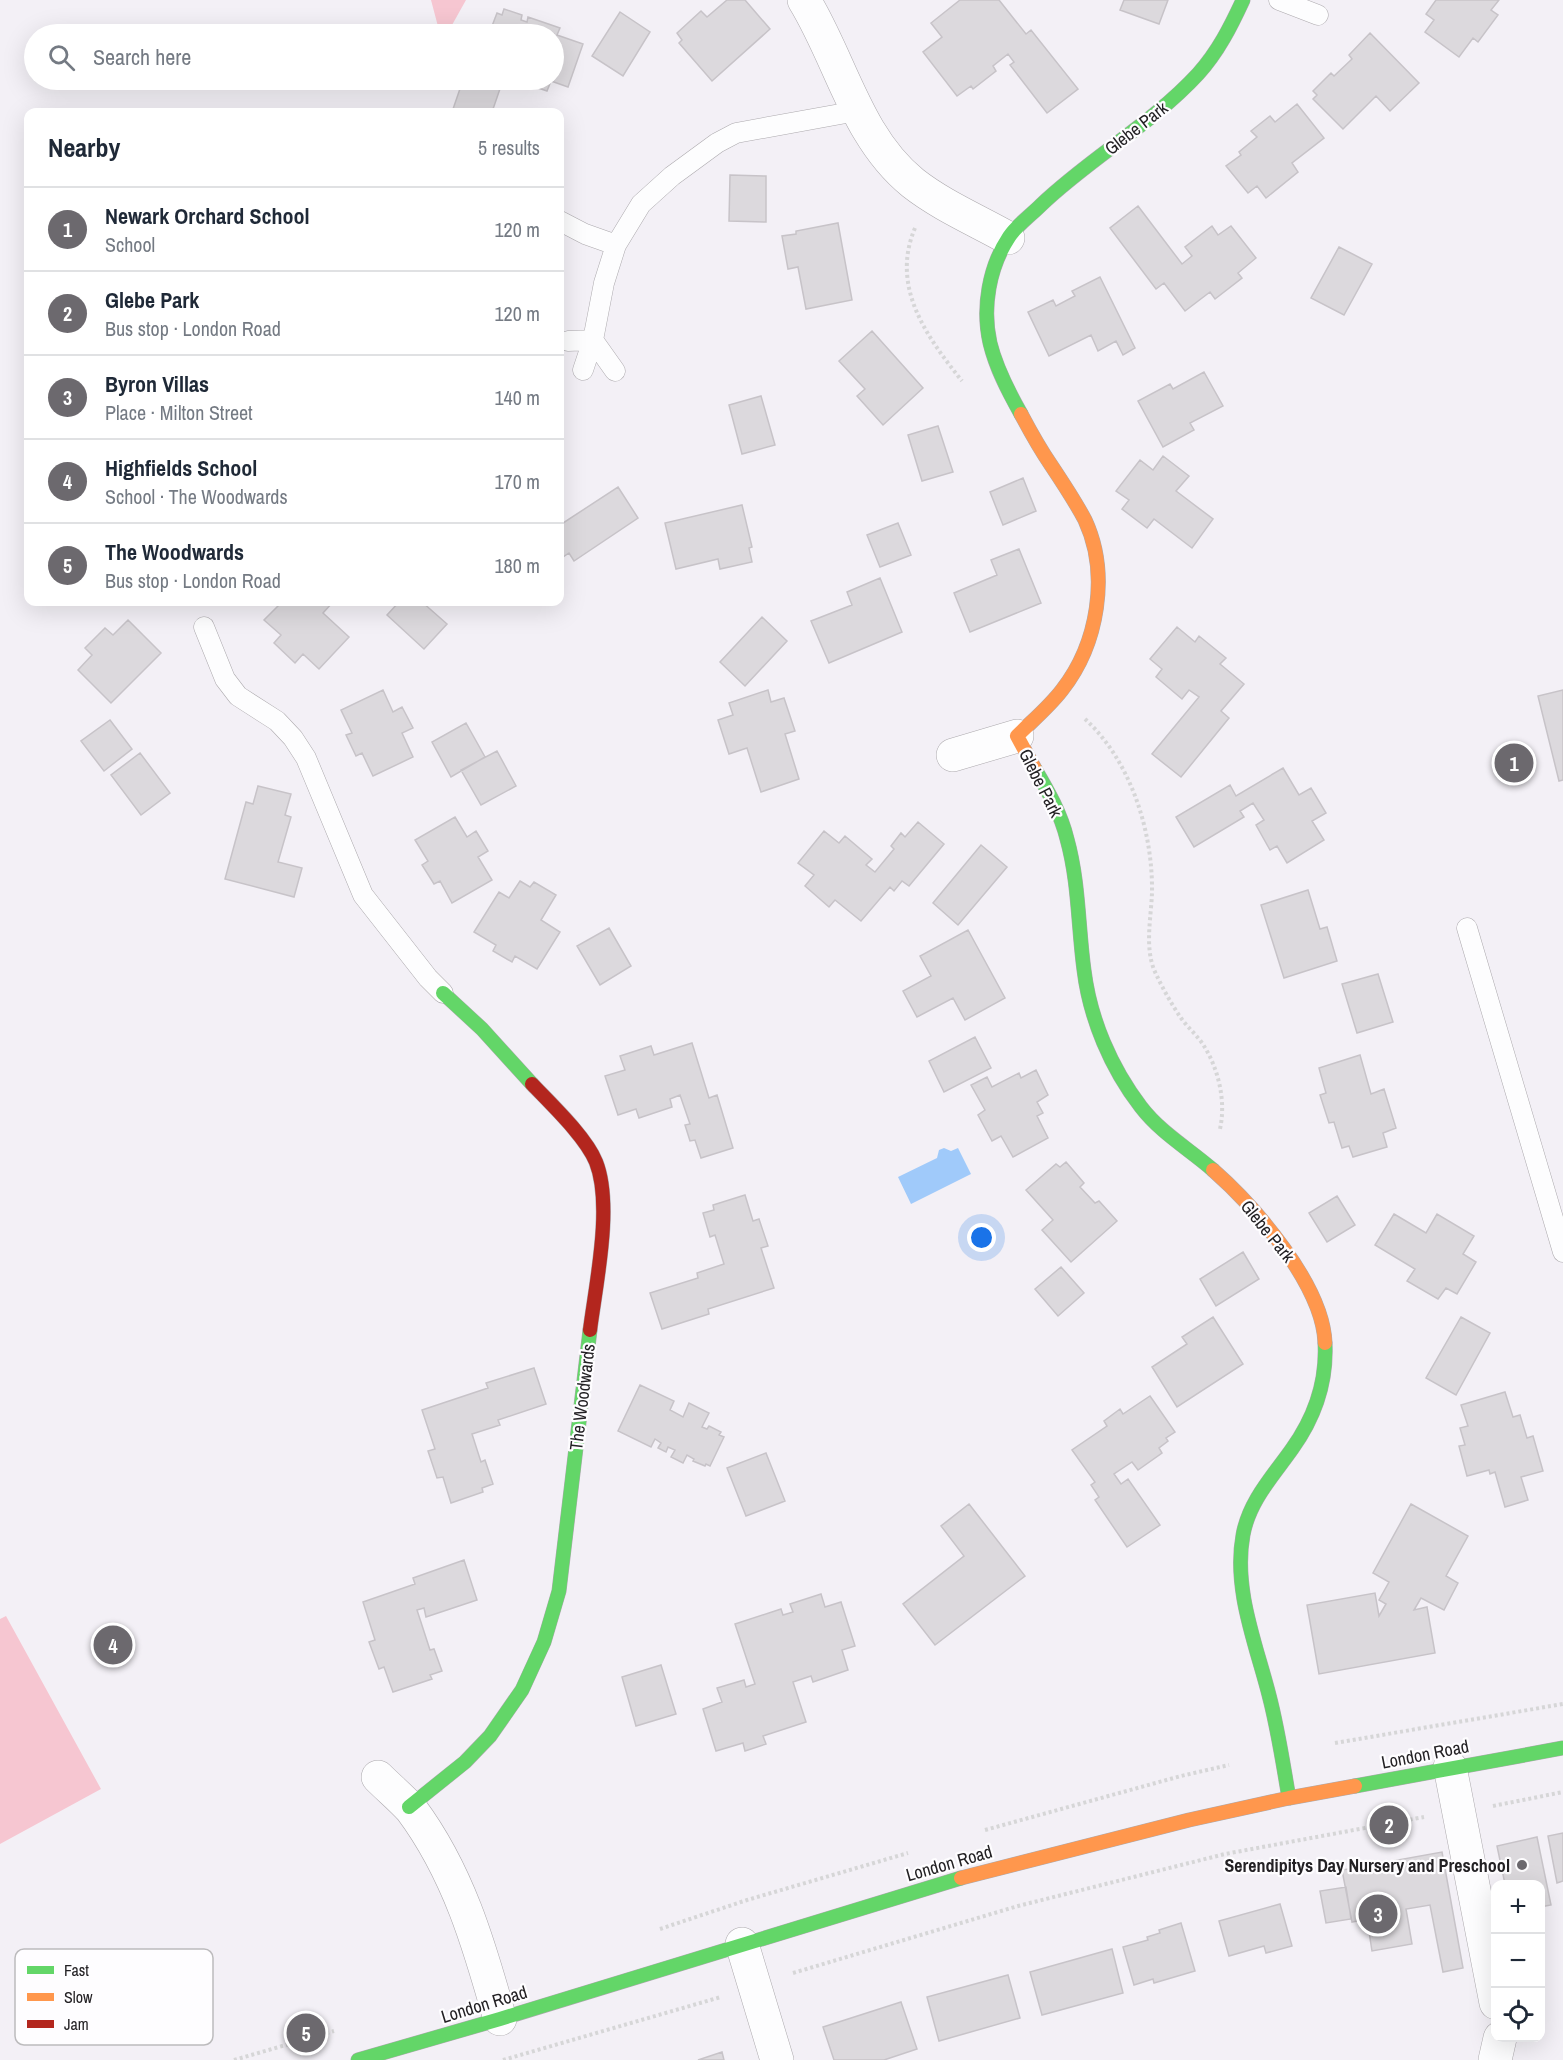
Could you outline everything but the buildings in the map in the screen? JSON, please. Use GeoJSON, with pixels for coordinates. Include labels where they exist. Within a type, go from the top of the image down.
{"type":"FeatureCollection","features":[{"type":"Feature","properties":{"kind":"street"},"geometry":{"type":"LineString","coordinates":[[804,0],[817,21],[857,111],[883,152],[911,181],[931,196],[1008,237]]}},
{"type":"Feature","properties":{"kind":"street","name":"Glebe Park"},"geometry":{"type":"LineString","coordinates":[[953,755],[1017,736],[1059,694],[1067,684],[1089,643],[1098,609],[1099,575],[1090,532],[1077,506],[1017,408],[993,357],[987,331],[987,301],[994,266],[1008,237],[1057,189],[1161,110],[1192,81],[1219,45],[1244,0]]}},
{"type":"Feature","properties":{"kind":"street","name":"Glebe Park"},"geometry":{"type":"LineString","coordinates":[[1017,736],[1052,798],[1067,836],[1074,878],[1084,975],[1104,1044],[1123,1081],[1155,1123],[1212,1168],[1253,1209],[1279,1240],[1297,1267],[1317,1309],[1324,1335],[1325,1374],[1319,1402],[1307,1428],[1261,1489],[1250,1511],[1243,1535],[1240,1561],[1244,1590],[1289,1798]]}},
{"type":"Feature","properties":{"kind":"street","name":"The Woodwards"},"geometry":{"type":"LineString","coordinates":[[409,1807],[454,1772],[484,1743],[520,1696],[545,1642],[559,1591],[602,1233],[603,1192],[596,1161],[580,1138],[490,1037],[443,993]]}},
{"type":"Feature","properties":{"kind":"street","name":"London Road"},"geometry":{"type":"LineString","coordinates":[[358,2060],[981,1872],[1189,1820],[1289,1798],[1563,1748]]}},
{"type":"Feature","properties":{"kind":"street"},"geometry":{"type":"LineString","coordinates":[[1450,1767],[1493,1988]]}},
{"type":"Feature","properties":{"kind":"street"},"geometry":{"type":"LineString","coordinates":[[378,1777],[409,1807],[440,1853],[463,1899],[500,2019]]}},
{"type":"Feature","properties":{"kind":"street"},"geometry":{"type":"LineString","coordinates":[[742,1944],[777,2060]]}},
{"type":"Feature","properties":{"kind":"street"},"geometry":{"type":"LineString","coordinates":[[1496,2060],[1499,2042]]}},
{"type":"Feature","properties":{"kind":"lane"},"geometry":{"type":"LineString","coordinates":[[1279,0],[1318,15]]}},
{"type":"Feature","properties":{"kind":"lane"},"geometry":{"type":"LineString","coordinates":[[583,370],[593,340],[604,283],[616,245],[641,204],[672,176],[717,143],[736,133],[857,111]]}},
{"type":"Feature","properties":{"kind":"lane"},"geometry":{"type":"LineString","coordinates":[[564,219],[585,234],[616,245]]}},
{"type":"Feature","properties":{"kind":"lane"},"geometry":{"type":"LineString","coordinates":[[568,341],[593,340]]}},
{"type":"Feature","properties":{"kind":"lane"},"geometry":{"type":"LineString","coordinates":[[593,340],[615,371]]}},
{"type":"Feature","properties":{"kind":"lane"},"geometry":{"type":"LineString","coordinates":[[204,627],[225,679],[238,696],[277,721],[306,758],[363,895],[428,978],[443,993]]}},
{"type":"Feature","properties":{"kind":"lane"},"geometry":{"type":"LineString","coordinates":[[1467,928],[1563,1252]]}},
{"type":"Feature","properties":{"kind":"path"},"geometry":{"type":"LineString","coordinates":[[1059,694],[1097,730],[1115,754],[1134,794],[1148,840],[1152,873],[1150,957],[1155,972],[1180,1017],[1204,1046],[1220,1083],[1223,1116],[1212,1168]]}},
{"type":"Feature","properties":{"kind":"path"},"geometry":{"type":"LineString","coordinates":[[1335,1743],[1563,1704]]}},
{"type":"Feature","properties":{"kind":"path"},"geometry":{"type":"LineString","coordinates":[[1482,1808],[1563,1792]]}},
{"type":"Feature","properties":{"kind":"path"},"geometry":{"type":"LineString","coordinates":[[793,1972],[1018,1906],[1224,1854],[1431,1816]]}},
{"type":"Feature","properties":{"kind":"path"},"geometry":{"type":"LineString","coordinates":[[503,2060],[730,1994]]}},
{"type":"Feature","properties":{"kind":"shaded area"},"geometry":{"type":"Polygon","coordinates":[[[431,0],[466,0],[453,24],[437,24],[431,0]]]}},
{"type":"Feature","properties":{"kind":"shaded area"},"geometry":{"type":"Polygon","coordinates":[[[6,1616],[101,1789],[0,1844],[0,1619],[6,1616]]]}},
{"type":"Feature","properties":{"kind":"water"},"geometry":{"type":"Polygon","coordinates":[[[944,1148],[951,1151],[958,1148],[971,1174],[911,1204],[898,1177],[937,1158],[939,1150],[944,1148]]]}},
{"type":"Feature","properties":{"kind":"traffic: fast"},"geometry":{"type":"LineString","coordinates":[[1021,414],[999,370],[988,330],[989,288],[996,261],[1002,249],[1016,228],[1060,188],[1161,109],[1198,74],[1218,48],[1243,0]]}},
{"type":"Feature","properties":{"kind":"traffic: fast"},"geometry":{"type":"LineString","coordinates":[[1035,769],[1058,812],[1067,839],[1076,888],[1087,988],[1097,1025],[1111,1059],[1130,1092],[1149,1116],[1166,1133],[1213,1170]]}},
{"type":"Feature","properties":{"kind":"traffic: fast"},"geometry":{"type":"LineString","coordinates":[[443,993],[482,1029],[532,1084]]}},
{"type":"Feature","properties":{"kind":"traffic: fast"},"geometry":{"type":"LineString","coordinates":[[409,1807],[465,1762],[490,1736],[522,1690],[544,1642],[559,1591],[590,1330]]}},
{"type":"Feature","properties":{"kind":"traffic: fast"},"geometry":{"type":"LineString","coordinates":[[1289,1798],[1272,1708],[1243,1596],[1241,1555],[1246,1523],[1256,1500],[1300,1437],[1313,1412],[1322,1385],[1325,1343]]}},
{"type":"Feature","properties":{"kind":"traffic: fast"},"geometry":{"type":"LineString","coordinates":[[1355,1786],[1563,1748]]}},
{"type":"Feature","properties":{"kind":"traffic: fast"},"geometry":{"type":"LineString","coordinates":[[358,2060],[961,1878]]}},
{"type":"Feature","properties":{"kind":"traffic: slow"},"geometry":{"type":"LineString","coordinates":[[1021,414],[1085,520],[1093,541],[1098,585],[1092,630],[1074,672],[1052,702],[1017,736],[1035,769]]}},
{"type":"Feature","properties":{"kind":"traffic: slow"},"geometry":{"type":"LineString","coordinates":[[1213,1170],[1248,1204],[1300,1273],[1313,1297],[1321,1320],[1325,1343]]}},
{"type":"Feature","properties":{"kind":"traffic: slow"},"geometry":{"type":"LineString","coordinates":[[961,1878],[1189,1820],[1355,1786]]}},
{"type":"Feature","properties":{"kind":"traffic: jam"},"geometry":{"type":"LineString","coordinates":[[532,1084],[584,1142],[596,1162],[601,1180],[602,1244],[590,1330]]}},
{"type":"Feature","properties":{"kind":"place","name":"Newark Orchard School"},"geometry":{"type":"Point","coordinates":[1514,763]}},
{"type":"Feature","properties":{"kind":"place","name":"Highfields School"},"geometry":{"type":"Point","coordinates":[113,1645]}},
{"type":"Feature","properties":{"kind":"place","name":"Glebe Park"},"geometry":{"type":"Point","coordinates":[1389,1825]}},
{"type":"Feature","properties":{"kind":"place","name":"Serendipitys Day Nursery and Preschool"},"geometry":{"type":"Point","coordinates":[1522,1865]}},
{"type":"Feature","properties":{"kind":"place","name":"Byron Villas"},"geometry":{"type":"Point","coordinates":[1378,1914]}},
{"type":"Feature","properties":{"kind":"place","name":"The Woodwards"},"geometry":{"type":"Point","coordinates":[306,2033]}}]}
